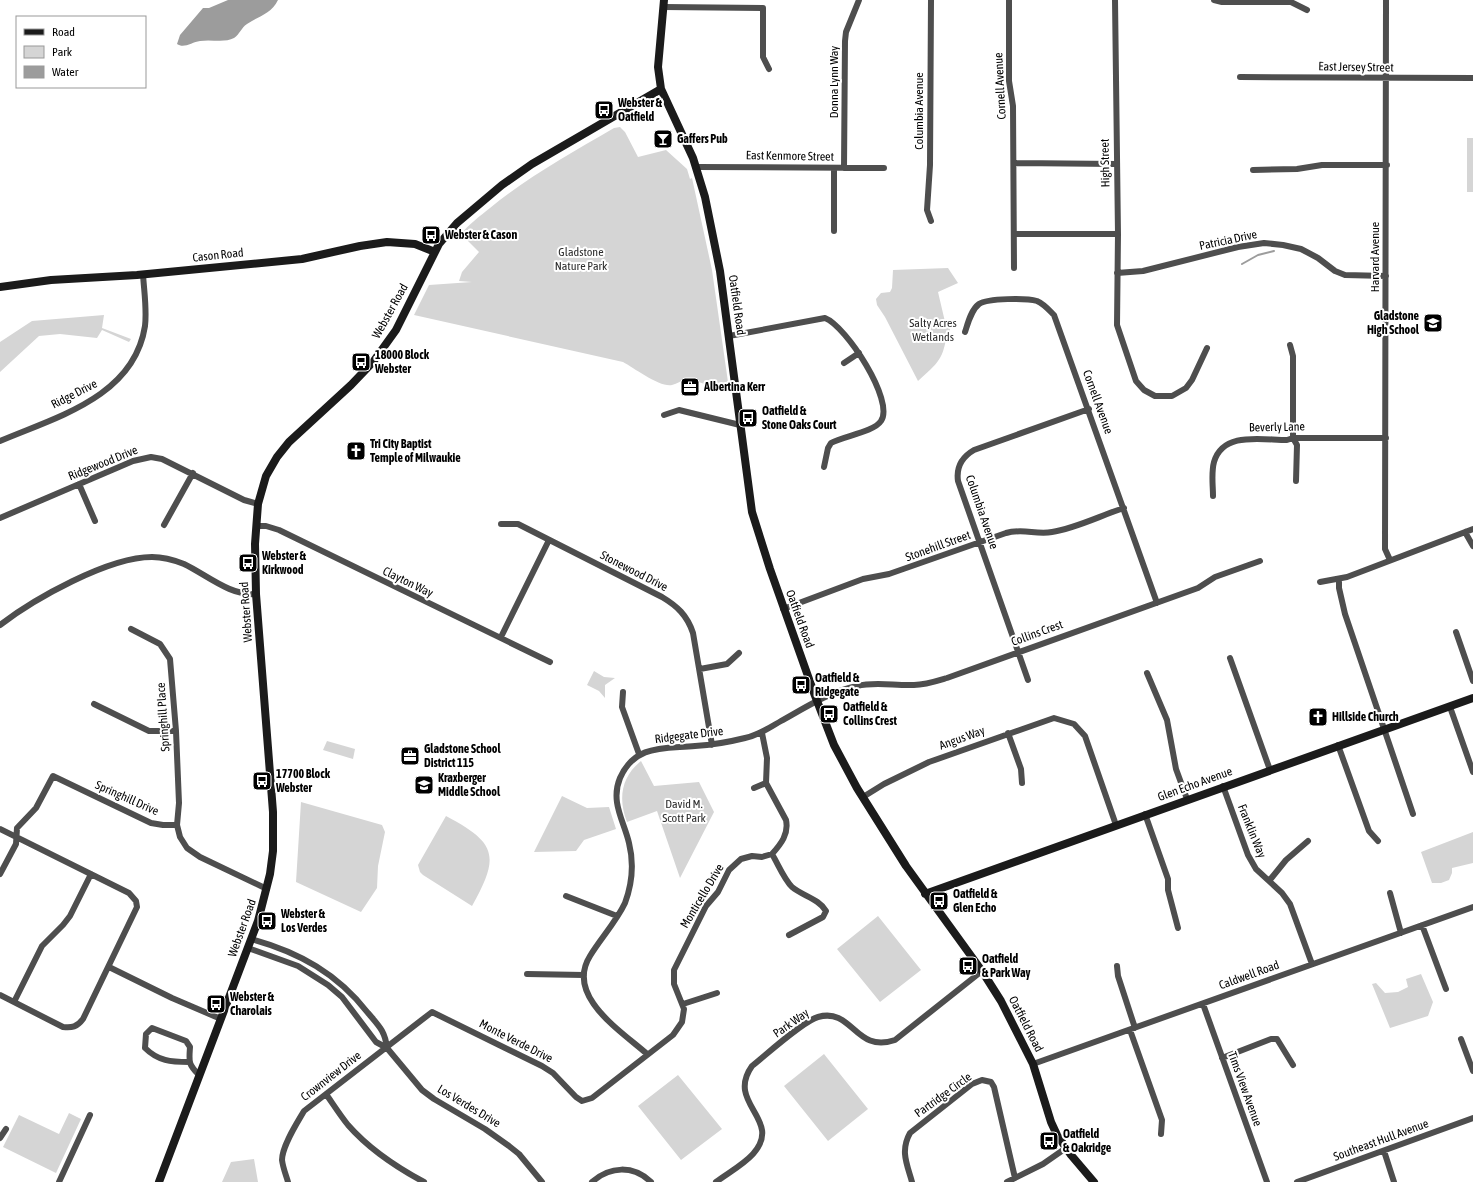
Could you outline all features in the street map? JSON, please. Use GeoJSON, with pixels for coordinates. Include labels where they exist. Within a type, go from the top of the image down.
{"type":"FeatureCollection","features":[{"type":"Feature","properties":{"kind":"street","name":"Donna Lynn Way"},"geometry":{"type":"LineString","coordinates":[[844,168],[845,41],[846,32],[859,0]]}},
{"type":"Feature","properties":{"kind":"street","name":"Columbia Avenue"},"geometry":{"type":"LineString","coordinates":[[931,0],[930,165],[927,210],[931,221]]}},
{"type":"Feature","properties":{"kind":"street","name":"Cornell Avenue"},"geometry":{"type":"LineString","coordinates":[[1009,0],[1009,81],[1014,106],[1014,268]]}},
{"type":"Feature","properties":{"kind":"street","name":"High Street"},"geometry":{"type":"LineString","coordinates":[[1115,0],[1118,234],[1117,325],[1136,381],[1144,390],[1156,396],[1172,396],[1186,388],[1192,380],[1207,348]]}},
{"type":"Feature","properties":{"kind":"street"},"geometry":{"type":"LineString","coordinates":[[1214,0],[1222,2],[1291,2],[1307,10]]}},
{"type":"Feature","properties":{"kind":"street","name":"Harvard Avenue"},"geometry":{"type":"LineString","coordinates":[[1386,0],[1387,165],[1385,549],[1390,560]]}},
{"type":"Feature","properties":{"kind":"street"},"geometry":{"type":"LineString","coordinates":[[664,4],[763,8],[763,57],[769,69]]}},
{"type":"Feature","properties":{"kind":"street","name":"Oatfield Road"},"geometry":{"type":"LineString","coordinates":[[664,4],[658,67],[661,88],[696,167],[705,197],[719,264],[752,512],[783,609],[834,745],[863,797],[925,894],[982,971],[1001,1001],[1033,1064],[1051,1122],[1066,1148],[1094,1182]]}},
{"type":"Feature","properties":{"kind":"street","name":"East Jersey Street"},"geometry":{"type":"LineString","coordinates":[[1240,77],[1386,79],[1473,78]]}},
{"type":"Feature","properties":{"kind":"street","name":"Webster Road"},"geometry":{"type":"LineString","coordinates":[[159,1182],[252,939],[267,889],[273,851],[273,812],[256,594],[256,526],[258,504],[266,476],[281,451],[356,380],[373,362],[390,340],[435,252],[443,239],[457,223],[505,183],[532,164],[661,88]]}},
{"type":"Feature","properties":{"kind":"street"},"geometry":{"type":"LineString","coordinates":[[1014,163],[1116,164]]}},
{"type":"Feature","properties":{"kind":"street"},"geometry":{"type":"LineString","coordinates":[[1253,170],[1297,169],[1322,165],[1387,165]]}},
{"type":"Feature","properties":{"kind":"street","name":"East Kenmore Street"},"geometry":{"type":"LineString","coordinates":[[696,167],[884,168]]}},
{"type":"Feature","properties":{"kind":"street"},"geometry":{"type":"LineString","coordinates":[[834,168],[834,230]]}},
{"type":"Feature","properties":{"kind":"street"},"geometry":{"type":"LineString","coordinates":[[1014,234],[1118,234]]}},
{"type":"Feature","properties":{"kind":"street","name":"Cason Road"},"geometry":{"type":"LineString","coordinates":[[0,287],[67,279],[143,274],[302,259],[360,246],[386,242],[415,244],[435,252]]}},
{"type":"Feature","properties":{"kind":"street","name":"Patricia Drive"},"geometry":{"type":"LineString","coordinates":[[1117,274],[1143,272],[1238,247],[1264,243],[1283,244],[1300,249],[1318,258],[1335,271],[1345,275],[1386,276]]}},
{"type":"Feature","properties":{"kind":"street","name":"Ridge Drive"},"geometry":{"type":"LineString","coordinates":[[0,440],[86,403],[111,387],[122,375],[138,348],[144,326],[146,301],[143,274]]}},
{"type":"Feature","properties":{"kind":"street","name":"Cornell Avenue"},"geometry":{"type":"LineString","coordinates":[[965,332],[973,312],[979,304],[989,300],[1037,301],[1054,315],[1059,325],[1157,603]]}},
{"type":"Feature","properties":{"kind":"street"},"geometry":{"type":"LineString","coordinates":[[729,336],[825,318],[841,329],[859,353],[871,371],[878,389],[884,409],[883,418],[876,426],[831,443],[828,448],[824,466]]}},
{"type":"Feature","properties":{"kind":"street"},"geometry":{"type":"LineString","coordinates":[[1290,345],[1293,356],[1293,438],[1297,445],[1296,481]]}},
{"type":"Feature","properties":{"kind":"street"},"geometry":{"type":"LineString","coordinates":[[844,363],[859,353]]}},
{"type":"Feature","properties":{"kind":"street","name":"Columbia Avenue"},"geometry":{"type":"LineString","coordinates":[[1028,680],[958,481],[958,469],[963,458],[974,450],[1089,409]]}},
{"type":"Feature","properties":{"kind":"street"},"geometry":{"type":"LineString","coordinates":[[664,415],[679,410],[740,425]]}},
{"type":"Feature","properties":{"kind":"street","name":"Beverly Lane"},"geometry":{"type":"LineString","coordinates":[[1213,496],[1214,462],[1225,445],[1242,439],[1287,440],[1293,438],[1386,438]]}},
{"type":"Feature","properties":{"kind":"street","name":"Ridgewood Drive"},"geometry":{"type":"LineString","coordinates":[[0,518],[133,462],[151,457],[162,459],[193,473],[244,500],[258,504]]}},
{"type":"Feature","properties":{"kind":"street"},"geometry":{"type":"LineString","coordinates":[[164,525],[193,473]]}},
{"type":"Feature","properties":{"kind":"street"},"geometry":{"type":"LineString","coordinates":[[79,484],[95,521]]}},
{"type":"Feature","properties":{"kind":"street","name":"Stonehill Street"},"geometry":{"type":"LineString","coordinates":[[783,609],[863,579],[889,574],[1013,531],[1055,532],[1124,508]]}},
{"type":"Feature","properties":{"kind":"street","name":"Stonewood Drive"},"geometry":{"type":"LineString","coordinates":[[501,524],[518,524],[662,597],[679,609],[688,621],[693,633],[712,745]]}},
{"type":"Feature","properties":{"kind":"street","name":"Clayton Way"},"geometry":{"type":"LineString","coordinates":[[256,526],[266,526],[279,530],[550,662]]}},
{"type":"Feature","properties":{"kind":"street"},"geometry":{"type":"LineString","coordinates":[[1320,582],[1339,578],[1473,529]]}},
{"type":"Feature","properties":{"kind":"street"},"geometry":{"type":"LineString","coordinates":[[1466,532],[1473,546]]}},
{"type":"Feature","properties":{"kind":"street"},"geometry":{"type":"LineString","coordinates":[[500,637],[549,540]]}},
{"type":"Feature","properties":{"kind":"street"},"geometry":{"type":"LineString","coordinates":[[0,625],[17,612],[64,586],[113,565],[143,558],[161,557],[184,564],[237,592],[256,594]]}},
{"type":"Feature","properties":{"kind":"street","name":"Collins Crest"},"geometry":{"type":"LineString","coordinates":[[817,701],[826,696],[847,689],[870,684],[914,685],[936,682],[1198,588],[1215,577],[1260,561]]}},
{"type":"Feature","properties":{"kind":"street"},"geometry":{"type":"LineString","coordinates":[[1339,578],[1340,598],[1371,687],[1383,730],[1413,814]]}},
{"type":"Feature","properties":{"kind":"street","name":"Springhill Place"},"geometry":{"type":"LineString","coordinates":[[131,629],[160,644],[170,659],[176,731],[178,803],[177,825]]}},
{"type":"Feature","properties":{"kind":"street"},"geometry":{"type":"LineString","coordinates":[[1456,632],[1473,681]]}},
{"type":"Feature","properties":{"kind":"street"},"geometry":{"type":"LineString","coordinates":[[700,669],[728,664],[739,653]]}},
{"type":"Feature","properties":{"kind":"street"},"geometry":{"type":"LineString","coordinates":[[1230,658],[1270,770]]}},
{"type":"Feature","properties":{"kind":"street"},"geometry":{"type":"LineString","coordinates":[[1147,673],[1167,720],[1176,769],[1187,799]]}},
{"type":"Feature","properties":{"kind":"street"},"geometry":{"type":"LineString","coordinates":[[623,692],[622,707],[639,754],[625,769],[617,791],[618,813],[629,842],[632,866],[629,892],[617,916],[589,958],[584,975],[586,990],[593,1004],[647,1054],[673,1035],[679,1028],[684,1015],[683,1004],[717,993]]}},
{"type":"Feature","properties":{"kind":"street","name":"Glen Echo Avenue"},"geometry":{"type":"LineString","coordinates":[[925,894],[1223,786],[1473,698]]}},
{"type":"Feature","properties":{"kind":"street","name":"Ridgegate Drive"},"geometry":{"type":"LineString","coordinates":[[639,754],[668,747],[712,745],[746,738],[762,733],[817,701]]}},
{"type":"Feature","properties":{"kind":"street"},"geometry":{"type":"LineString","coordinates":[[94,704],[149,731],[176,731]]}},
{"type":"Feature","properties":{"kind":"street"},"geometry":{"type":"LineString","coordinates":[[1450,707],[1473,772]]}},
{"type":"Feature","properties":{"kind":"street","name":"Angus Way"},"geometry":{"type":"LineString","coordinates":[[863,797],[884,784],[929,762],[1054,718],[1074,724],[1085,736],[1116,825]]}},
{"type":"Feature","properties":{"kind":"street"},"geometry":{"type":"LineString","coordinates":[[762,733],[767,758],[766,783],[783,812],[787,826],[785,836],[772,854],[790,885],[798,892],[822,904],[826,911],[822,917],[789,935]]}},
{"type":"Feature","properties":{"kind":"street"},"geometry":{"type":"LineString","coordinates":[[1008,733],[1021,769],[1022,783]]}},
{"type":"Feature","properties":{"kind":"street"},"geometry":{"type":"LineString","coordinates":[[1338,745],[1369,831],[1378,841]]}},
{"type":"Feature","properties":{"kind":"street","name":"Springhill Drive"},"geometry":{"type":"LineString","coordinates":[[17,837],[17,828],[36,808],[53,776],[151,823],[177,825]]}},
{"type":"Feature","properties":{"kind":"street"},"geometry":{"type":"LineString","coordinates":[[754,788],[766,783]]}},
{"type":"Feature","properties":{"kind":"street","name":"Franklin Way"},"geometry":{"type":"LineString","coordinates":[[1223,786],[1248,855],[1256,869],[1282,893],[1290,904],[1312,964]]}},
{"type":"Feature","properties":{"kind":"street"},"geometry":{"type":"LineString","coordinates":[[1145,814],[1168,879],[1168,890],[1178,928]]}},
{"type":"Feature","properties":{"kind":"street"},"geometry":{"type":"LineString","coordinates":[[177,825],[180,837],[193,853],[267,889]]}},
{"type":"Feature","properties":{"kind":"street"},"geometry":{"type":"LineString","coordinates":[[0,829],[129,893],[136,901],[137,907],[83,1019],[77,1026],[70,1028],[63,1027],[0,995]]}},
{"type":"Feature","properties":{"kind":"street"},"geometry":{"type":"LineString","coordinates":[[0,874],[16,844],[17,837]]}},
{"type":"Feature","properties":{"kind":"street"},"geometry":{"type":"LineString","coordinates":[[1269,881],[1286,860],[1308,841]]}},
{"type":"Feature","properties":{"kind":"street","name":"Monticello Drive"},"geometry":{"type":"LineString","coordinates":[[683,1004],[674,984],[674,970],[706,906],[718,892],[729,870],[741,859],[752,856],[772,854]]}},
{"type":"Feature","properties":{"kind":"street"},"geometry":{"type":"LineString","coordinates":[[14,1002],[42,946],[66,920],[91,874]]}},
{"type":"Feature","properties":{"kind":"street"},"geometry":{"type":"LineString","coordinates":[[1390,892],[1401,932]]}},
{"type":"Feature","properties":{"kind":"street"},"geometry":{"type":"LineString","coordinates":[[566,896],[617,916]]}},
{"type":"Feature","properties":{"kind":"street","name":"Caldwell Road"},"geometry":{"type":"LineString","coordinates":[[1033,1064],[1473,907]]}},
{"type":"Feature","properties":{"kind":"street"},"geometry":{"type":"LineString","coordinates":[[1422,925],[1446,989]]}},
{"type":"Feature","properties":{"kind":"street","name":"Los Verdes Drive"},"geometry":{"type":"LineString","coordinates":[[252,939],[302,957],[328,973],[360,1003],[385,1035],[387,1048]]}},
{"type":"Feature","properties":{"kind":"street","name":"Los Verdes Drive"},"geometry":{"type":"LineString","coordinates":[[248,948],[298,966],[328,985],[342,997],[376,1042],[387,1048],[422,1090],[434,1099],[485,1129],[509,1146],[519,1154],[542,1182]]}},
{"type":"Feature","properties":{"kind":"street"},"geometry":{"type":"LineString","coordinates":[[1117,966],[1118,976],[1132,1029],[1162,1120],[1161,1134]]}},
{"type":"Feature","properties":{"kind":"street"},"geometry":{"type":"LineString","coordinates":[[109,967],[172,998],[221,1019]]}},
{"type":"Feature","properties":{"kind":"street","name":"Park Way"},"geometry":{"type":"LineString","coordinates":[[716,1182],[749,1158],[754,1153],[761,1140],[762,1125],[760,1118],[748,1101],[744,1089],[746,1074],[758,1061],[807,1022],[826,1016],[840,1018],[857,1033],[870,1041],[883,1043],[895,1040],[982,971]]}},
{"type":"Feature","properties":{"kind":"street"},"geometry":{"type":"LineString","coordinates":[[527,974],[584,975]]}},
{"type":"Feature","properties":{"kind":"street","name":"Tims View Avenue"},"geometry":{"type":"LineString","coordinates":[[1203,1004],[1267,1182]]}},
{"type":"Feature","properties":{"kind":"street","name":"Crownview Drive"},"geometry":{"type":"LineString","coordinates":[[288,1182],[284,1169],[284,1152],[304,1111],[432,1012]]}},
{"type":"Feature","properties":{"kind":"street","name":"Monte Verde Drive"},"geometry":{"type":"LineString","coordinates":[[432,1012],[542,1066],[553,1073],[576,1097],[582,1101],[592,1098],[647,1054]]}},
{"type":"Feature","properties":{"kind":"street"},"geometry":{"type":"LineString","coordinates":[[189,1062],[169,1062],[150,1054],[145,1048],[146,1034],[152,1028],[186,1041],[190,1047],[189,1062],[191,1067],[199,1076]]}},
{"type":"Feature","properties":{"kind":"street"},"geometry":{"type":"LineString","coordinates":[[1222,1058],[1271,1039],[1277,1039],[1293,1065]]}},
{"type":"Feature","properties":{"kind":"street"},"geometry":{"type":"LineString","coordinates":[[1461,1039],[1473,1071]]}},
{"type":"Feature","properties":{"kind":"street","name":"Partridge Circle"},"geometry":{"type":"LineString","coordinates":[[912,1182],[903,1155],[904,1145],[910,1134],[972,1084],[982,1080],[991,1082],[994,1087],[1015,1178]]}},
{"type":"Feature","properties":{"kind":"street"},"geometry":{"type":"LineString","coordinates":[[326,1094],[347,1124],[371,1148],[398,1168],[424,1182]]}},
{"type":"Feature","properties":{"kind":"street"},"geometry":{"type":"LineString","coordinates":[[59,1182],[90,1115]]}},
{"type":"Feature","properties":{"kind":"street","name":"Southeast Hull Avenue"},"geometry":{"type":"LineString","coordinates":[[1297,1182],[1473,1118]]}},
{"type":"Feature","properties":{"kind":"street"},"geometry":{"type":"LineString","coordinates":[[0,1138],[6,1129]]}},
{"type":"Feature","properties":{"kind":"street"},"geometry":{"type":"LineString","coordinates":[[1007,1182],[1043,1164],[1066,1148]]}},
{"type":"Feature","properties":{"kind":"street"},"geometry":{"type":"LineString","coordinates":[[1384,1151],[1394,1182]]}},
{"type":"Feature","properties":{"kind":"street"},"geometry":{"type":"LineString","coordinates":[[593,1181],[607,1172],[621,1169],[637,1172],[651,1182]]}},
{"type":"Feature","properties":{"kind":"green space","name":"Gladstone Nature Park"},"geometry":{"type":"Polygon","coordinates":[[[620,127],[625,132],[638,157],[666,150],[687,169],[690,179],[692,178],[712,270],[729,389],[722,390],[687,378],[672,385],[661,384],[623,362],[414,315],[429,285],[472,282],[459,281],[462,272],[479,252],[461,234],[471,224],[504,197],[535,176],[614,128],[620,127]]]}},
{"type":"Feature","properties":{"kind":"green space"},"geometry":{"type":"Polygon","coordinates":[[[1467,138],[1473,138],[1473,192],[1467,192],[1467,138]]]}},
{"type":"Feature","properties":{"kind":"green space","name":"Salty Acres Wetlands"},"geometry":{"type":"Polygon","coordinates":[[[948,268],[958,283],[938,292],[946,326],[950,327],[950,331],[947,331],[944,348],[939,360],[931,370],[918,381],[885,317],[877,305],[876,299],[881,293],[890,292],[892,288],[893,270],[948,268]]]}},
{"type":"Feature","properties":{"kind":"green space"},"geometry":{"type":"Polygon","coordinates":[[[104,315],[102,328],[131,339],[129,342],[102,330],[97,338],[60,334],[39,336],[0,372],[0,342],[32,321],[104,315]]]}},
{"type":"Feature","properties":{"kind":"green space"},"geometry":{"type":"Polygon","coordinates":[[[594,671],[604,677],[615,678],[605,685],[605,698],[599,691],[587,685],[594,671]]]}},
{"type":"Feature","properties":{"kind":"green space"},"geometry":{"type":"Polygon","coordinates":[[[327,741],[355,749],[353,759],[323,750],[327,741]]]}},
{"type":"Feature","properties":{"kind":"green space","name":"David M. Scott Park"},"geometry":{"type":"Polygon","coordinates":[[[641,761],[654,786],[699,782],[714,812],[680,878],[657,811],[627,822],[624,813],[622,797],[625,781],[634,767],[641,761]]]}},
{"type":"Feature","properties":{"kind":"green space"},"geometry":{"type":"Polygon","coordinates":[[[562,796],[587,808],[609,807],[616,829],[584,840],[576,851],[534,852],[562,796]]]}},
{"type":"Feature","properties":{"kind":"green space"},"geometry":{"type":"Polygon","coordinates":[[[301,802],[382,825],[385,832],[378,866],[377,888],[361,912],[296,882],[301,802]]]}},
{"type":"Feature","properties":{"kind":"green space"},"geometry":{"type":"Polygon","coordinates":[[[446,816],[476,834],[484,843],[489,852],[490,863],[487,875],[472,906],[420,872],[418,865],[446,816]]]}},
{"type":"Feature","properties":{"kind":"green space"},"geometry":{"type":"Polygon","coordinates":[[[1473,832],[1473,863],[1452,868],[1452,873],[1449,880],[1441,883],[1432,883],[1421,852],[1473,832]]]}},
{"type":"Feature","properties":{"kind":"green space"},"geometry":{"type":"Polygon","coordinates":[[[878,916],[921,970],[880,1002],[837,949],[878,916]]]}},
{"type":"Feature","properties":{"kind":"green space"},"geometry":{"type":"Polygon","coordinates":[[[1421,974],[1433,1002],[1428,1016],[1390,1028],[1372,984],[1376,983],[1385,993],[1398,992],[1408,987],[1406,979],[1421,974]]]}},
{"type":"Feature","properties":{"kind":"green space"},"geometry":{"type":"Polygon","coordinates":[[[824,1054],[868,1109],[828,1141],[784,1086],[824,1054]]]}},
{"type":"Feature","properties":{"kind":"green space"},"geometry":{"type":"Polygon","coordinates":[[[678,1075],[722,1129],[681,1160],[638,1106],[678,1075]]]}},
{"type":"Feature","properties":{"kind":"green space"},"geometry":{"type":"Polygon","coordinates":[[[69,1113],[81,1119],[56,1173],[3,1147],[19,1115],[59,1134],[69,1113]]]}},
{"type":"Feature","properties":{"kind":"green space"},"geometry":{"type":"Polygon","coordinates":[[[254,1159],[258,1182],[222,1182],[231,1162],[254,1159]]]}},
{"type":"Feature","properties":{"kind":"water"},"geometry":{"type":"Polygon","coordinates":[[[228,0],[278,0],[272,9],[243,27],[234,38],[226,40],[200,41],[185,46],[177,44],[180,35],[203,8],[209,8],[228,0]]]}},
{"type":"Feature","properties":{"kind":"waterway"},"geometry":{"type":"LineString","coordinates":[[1242,264],[1258,255],[1274,251]]}},
{"type":"Feature","properties":{"kind":"place","name":"Webster & Oatfield"},"geometry":{"type":"Point","coordinates":[604,110]}},
{"type":"Feature","properties":{"kind":"place","name":"Gaffers Pub"},"geometry":{"type":"Point","coordinates":[663,139]}},
{"type":"Feature","properties":{"kind":"place","name":"Webster & Cason"},"geometry":{"type":"Point","coordinates":[431,235]}},
{"type":"Feature","properties":{"kind":"place","name":"Gladstone High School"},"geometry":{"type":"Point","coordinates":[1433,323]}},
{"type":"Feature","properties":{"kind":"place","name":"18000 Block Webster"},"geometry":{"type":"Point","coordinates":[361,362]}},
{"type":"Feature","properties":{"kind":"place","name":"Albertina Kerr"},"geometry":{"type":"Point","coordinates":[690,387]}},
{"type":"Feature","properties":{"kind":"place","name":"Oatfield & Stone Oaks Court"},"geometry":{"type":"Point","coordinates":[748,418]}},
{"type":"Feature","properties":{"kind":"place","name":"Tri City Baptist Temple of Milwaukie"},"geometry":{"type":"Point","coordinates":[356,451]}},
{"type":"Feature","properties":{"kind":"place","name":"Webster & Kirkwood"},"geometry":{"type":"Point","coordinates":[248,563]}},
{"type":"Feature","properties":{"kind":"place","name":"Oatfield & Ridgegate"},"geometry":{"type":"Point","coordinates":[801,685]}},
{"type":"Feature","properties":{"kind":"place","name":"Oatfield & Collins Crest"},"geometry":{"type":"Point","coordinates":[829,714]}},
{"type":"Feature","properties":{"kind":"place","name":"Hillside Church"},"geometry":{"type":"Point","coordinates":[1318,717]}},
{"type":"Feature","properties":{"kind":"place","name":"Gladstone School District 115"},"geometry":{"type":"Point","coordinates":[410,756]}},
{"type":"Feature","properties":{"kind":"place","name":"17700 Block Webster"},"geometry":{"type":"Point","coordinates":[262,781]}},
{"type":"Feature","properties":{"kind":"place","name":"Kraxberger Middle School"},"geometry":{"type":"Point","coordinates":[424,785]}},
{"type":"Feature","properties":{"kind":"place","name":"Oatfield & Glen Echo"},"geometry":{"type":"Point","coordinates":[939,901]}},
{"type":"Feature","properties":{"kind":"place","name":"Webster & Los Verdes"},"geometry":{"type":"Point","coordinates":[267,921]}},
{"type":"Feature","properties":{"kind":"place","name":"Oatfield & Park Way"},"geometry":{"type":"Point","coordinates":[968,966]}},
{"type":"Feature","properties":{"kind":"place","name":"Webster & Charolais"},"geometry":{"type":"Point","coordinates":[216,1004]}},
{"type":"Feature","properties":{"kind":"place","name":"Oatfield & Oakridge"},"geometry":{"type":"Point","coordinates":[1049,1141]}}]}
